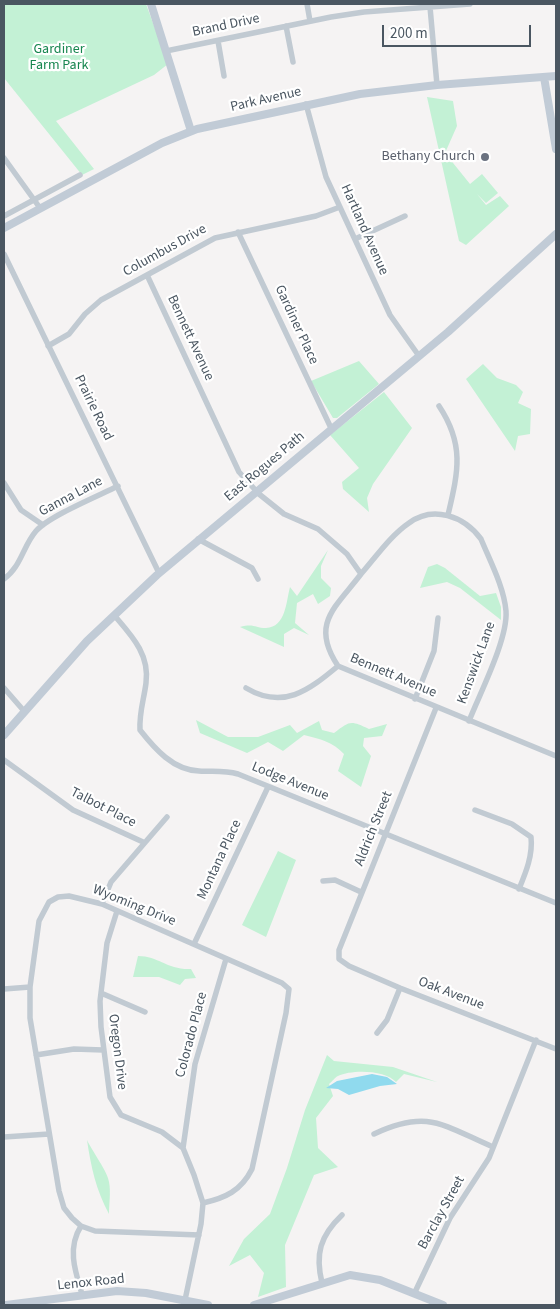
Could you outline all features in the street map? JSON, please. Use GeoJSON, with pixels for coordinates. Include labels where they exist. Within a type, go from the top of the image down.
{"type":"FeatureCollection","features":[{"type":"Feature","properties":{"kind":"street"},"geometry":{"type":"LineString","coordinates":[[151,4],[191,131]]}},
{"type":"Feature","properties":{"kind":"street"},"geometry":{"type":"LineString","coordinates":[[306,4],[310,21]]}},
{"type":"Feature","properties":{"kind":"street","name":"Brand Drive"},"geometry":{"type":"LineString","coordinates":[[166,51],[310,21],[364,12],[470,4]]}},
{"type":"Feature","properties":{"kind":"street"},"geometry":{"type":"LineString","coordinates":[[430,7],[437,85]]}},
{"type":"Feature","properties":{"kind":"street"},"geometry":{"type":"LineString","coordinates":[[286,26],[293,62]]}},
{"type":"Feature","properties":{"kind":"street"},"geometry":{"type":"LineString","coordinates":[[218,41],[224,76]]}},
{"type":"Feature","properties":{"kind":"street","name":"Park Avenue"},"geometry":{"type":"LineString","coordinates":[[4,228],[162,143],[191,131],[306,104],[360,94],[437,85],[556,76]]}},
{"type":"Feature","properties":{"kind":"street"},"geometry":{"type":"LineString","coordinates":[[544,77],[556,145]]}},
{"type":"Feature","properties":{"kind":"street","name":"Hartland Avenue"},"geometry":{"type":"LineString","coordinates":[[306,104],[320,160],[340,207],[390,315],[419,356]]}},
{"type":"Feature","properties":{"kind":"street"},"geometry":{"type":"LineString","coordinates":[[4,158],[40,208]]}},
{"type":"Feature","properties":{"kind":"street"},"geometry":{"type":"LineString","coordinates":[[4,216],[80,175]]}},
{"type":"Feature","properties":{"kind":"street","name":"Columbus Drive"},"geometry":{"type":"LineString","coordinates":[[48,346],[69,334],[92,307],[215,238],[316,216],[340,207]]}},
{"type":"Feature","properties":{"kind":"street"},"geometry":{"type":"LineString","coordinates":[[355,240],[405,216]]}},
{"type":"Feature","properties":{"kind":"street","name":"Gardiner Place"},"geometry":{"type":"LineString","coordinates":[[238,232],[331,428]]}},
{"type":"Feature","properties":{"kind":"street","name":"East Rogues Path"},"geometry":{"type":"LineString","coordinates":[[4,735],[87,641],[159,573],[419,356],[553,240],[556,234]]}},
{"type":"Feature","properties":{"kind":"street","name":"Prairie Road"},"geometry":{"type":"LineString","coordinates":[[4,254],[159,573]]}},
{"type":"Feature","properties":{"kind":"street","name":"Bennett Avenue"},"geometry":{"type":"LineString","coordinates":[[147,275],[239,472],[256,491],[284,514],[318,530],[347,554],[361,574],[332,612],[327,622],[325,633],[326,645],[338,666],[556,756]]}},
{"type":"Feature","properties":{"kind":"street"},"geometry":{"type":"LineString","coordinates":[[361,574],[398,532],[410,522],[431,515],[448,515],[457,476],[458,448],[455,435],[439,406]]}},
{"type":"Feature","properties":{"kind":"street"},"geometry":{"type":"LineString","coordinates":[[4,483],[21,510],[43,525]]}},
{"type":"Feature","properties":{"kind":"street","name":"Ganna Lane"},"geometry":{"type":"LineString","coordinates":[[4,579],[16,568],[30,540],[43,525],[118,486]]}},
{"type":"Feature","properties":{"kind":"street","name":"Kenswick Lane"},"geometry":{"type":"LineString","coordinates":[[448,515],[466,523],[481,539],[504,598],[506,613],[501,641],[469,720]]}},
{"type":"Feature","properties":{"kind":"street"},"geometry":{"type":"LineString","coordinates":[[198,539],[252,568],[258,578]]}},
{"type":"Feature","properties":{"kind":"street","name":"Lodge Avenue"},"geometry":{"type":"LineString","coordinates":[[114,615],[142,651],[146,665],[146,683],[140,716],[140,730],[175,765],[188,770],[226,770],[556,903]]}},
{"type":"Feature","properties":{"kind":"street"},"geometry":{"type":"LineString","coordinates":[[415,699],[434,651],[438,618]]}},
{"type":"Feature","properties":{"kind":"street"},"geometry":{"type":"LineString","coordinates":[[246,688],[260,697],[288,697],[310,688],[338,666]]}},
{"type":"Feature","properties":{"kind":"street"},"geometry":{"type":"LineString","coordinates":[[4,688],[24,712]]}},
{"type":"Feature","properties":{"kind":"street","name":"Aldrich Street"},"geometry":{"type":"LineString","coordinates":[[339,959],[339,950],[361,892],[387,834],[436,708]]}},
{"type":"Feature","properties":{"kind":"street","name":"Talbot Place"},"geometry":{"type":"LineString","coordinates":[[4,760],[73,810],[143,842]]}},
{"type":"Feature","properties":{"kind":"street","name":"Montana Place"},"geometry":{"type":"LineString","coordinates":[[194,944],[268,787]]}},
{"type":"Feature","properties":{"kind":"street"},"geometry":{"type":"LineString","coordinates":[[475,810],[512,824],[531,836],[532,847],[520,889]]}},
{"type":"Feature","properties":{"kind":"street"},"geometry":{"type":"LineString","coordinates":[[102,904],[111,882],[143,842],[167,817]]}},
{"type":"Feature","properties":{"kind":"street"},"geometry":{"type":"LineString","coordinates":[[323,881],[335,880],[361,892]]}},
{"type":"Feature","properties":{"kind":"street","name":"Wyoming Drive"},"geometry":{"type":"LineString","coordinates":[[81,1226],[64,1208],[49,1134],[30,1018],[30,987],[39,921],[49,902],[58,897],[69,896],[102,904],[282,983],[288,990],[288,998],[252,1169],[246,1180],[228,1196],[203,1203]]}},
{"type":"Feature","properties":{"kind":"street","name":"Oregon Drive"},"geometry":{"type":"LineString","coordinates":[[117,912],[107,942],[99,1011],[110,1097],[121,1115],[162,1132],[183,1148]]}},
{"type":"Feature","properties":{"kind":"street","name":"Colorado Place"},"geometry":{"type":"LineString","coordinates":[[183,1148],[195,1064],[226,959]]}},
{"type":"Feature","properties":{"kind":"street","name":"Oak Avenue"},"geometry":{"type":"LineString","coordinates":[[339,959],[348,966],[400,988],[556,1049]]}},
{"type":"Feature","properties":{"kind":"street"},"geometry":{"type":"LineString","coordinates":[[4,990],[30,987]]}},
{"type":"Feature","properties":{"kind":"street"},"geometry":{"type":"LineString","coordinates":[[377,1033],[387,1020],[400,988]]}},
{"type":"Feature","properties":{"kind":"street"},"geometry":{"type":"LineString","coordinates":[[100,993],[145,1012]]}},
{"type":"Feature","properties":{"kind":"street","name":"Barclay Street"},"geometry":{"type":"LineString","coordinates":[[415,1292],[450,1218],[489,1158],[536,1040]]}},
{"type":"Feature","properties":{"kind":"street"},"geometry":{"type":"LineString","coordinates":[[36,1055],[74,1049],[104,1050]]}},
{"type":"Feature","properties":{"kind":"street"},"geometry":{"type":"LineString","coordinates":[[374,1134],[397,1123],[416,1120],[430,1121],[493,1147]]}},
{"type":"Feature","properties":{"kind":"street"},"geometry":{"type":"LineString","coordinates":[[4,1137],[49,1134]]}},
{"type":"Feature","properties":{"kind":"street"},"geometry":{"type":"LineString","coordinates":[[183,1148],[203,1203],[199,1235],[185,1300]]}},
{"type":"Feature","properties":{"kind":"street"},"geometry":{"type":"LineString","coordinates":[[322,1283],[318,1264],[321,1246],[326,1234],[342,1215]]}},
{"type":"Feature","properties":{"kind":"street"},"geometry":{"type":"LineString","coordinates":[[82,1294],[73,1258],[73,1246],[81,1226],[109,1232],[199,1235]]}},
{"type":"Feature","properties":{"kind":"street"},"geometry":{"type":"LineString","coordinates":[[254,1305],[350,1274],[360,1275],[415,1292],[443,1305]]}},
{"type":"Feature","properties":{"kind":"street","name":"Lenox Road"},"geometry":{"type":"LineString","coordinates":[[6,1305],[68,1301],[82,1294],[117,1290],[208,1305]]}},
{"type":"Feature","properties":{"kind":"green space","name":"Gardiner Farm Park"},"geometry":{"type":"Polygon","coordinates":[[[4,4],[146,4],[168,64],[154,75],[56,121],[94,169],[82,175],[4,78],[4,4]]]}},
{"type":"Feature","properties":{"kind":"green space"},"geometry":{"type":"Polygon","coordinates":[[[427,97],[453,101],[457,126],[445,153],[470,184],[482,174],[498,193],[486,203],[477,194],[486,205],[500,196],[509,206],[466,245],[459,241],[427,97]]]}},
{"type":"Feature","properties":{"kind":"green space"},"geometry":{"type":"Polygon","coordinates":[[[359,361],[379,384],[337,418],[333,418],[311,381],[359,361]]]}},
{"type":"Feature","properties":{"kind":"green space"},"geometry":{"type":"Polygon","coordinates":[[[483,364],[497,378],[516,385],[523,392],[518,403],[531,409],[530,434],[518,436],[515,451],[466,379],[483,364]]]}},
{"type":"Feature","properties":{"kind":"green space"},"geometry":{"type":"Polygon","coordinates":[[[384,392],[412,428],[373,484],[367,498],[369,512],[343,489],[342,482],[359,468],[330,435],[384,392]]]}},
{"type":"Feature","properties":{"kind":"green space"},"geometry":{"type":"Polygon","coordinates":[[[328,550],[321,566],[321,578],[331,588],[330,596],[318,604],[313,594],[297,603],[295,623],[309,635],[294,628],[284,634],[284,647],[240,627],[266,628],[273,627],[278,623],[284,613],[290,587],[297,596],[328,550]]]}},
{"type":"Feature","properties":{"kind":"green space"},"geometry":{"type":"Polygon","coordinates":[[[437,564],[445,568],[480,596],[496,593],[501,607],[501,620],[460,588],[447,582],[420,588],[428,567],[437,564]]]}},
{"type":"Feature","properties":{"kind":"green space"},"geometry":{"type":"Polygon","coordinates":[[[196,720],[228,737],[258,737],[290,725],[297,733],[319,721],[322,730],[334,733],[350,723],[369,729],[387,724],[382,736],[364,738],[363,746],[371,756],[361,787],[338,771],[344,754],[326,742],[304,735],[283,751],[268,742],[247,753],[200,733],[196,720]]]}},
{"type":"Feature","properties":{"kind":"green space"},"geometry":{"type":"Polygon","coordinates":[[[278,851],[296,860],[266,937],[242,925],[278,851]]]}},
{"type":"Feature","properties":{"kind":"green space"},"geometry":{"type":"Polygon","coordinates":[[[138,956],[152,958],[183,969],[191,969],[196,978],[185,979],[180,985],[159,977],[133,977],[138,956]]]}},
{"type":"Feature","properties":{"kind":"green space"},"geometry":{"type":"Polygon","coordinates":[[[327,1055],[334,1061],[393,1067],[437,1082],[404,1074],[396,1082],[385,1075],[377,1073],[352,1072],[336,1077],[329,1084],[333,1096],[316,1118],[318,1148],[338,1167],[314,1175],[285,1245],[286,1287],[258,1297],[264,1273],[250,1255],[229,1266],[244,1239],[270,1214],[305,1110],[327,1055]]]}},
{"type":"Feature","properties":{"kind":"green space"},"geometry":{"type":"Polygon","coordinates":[[[87,1140],[108,1178],[110,1190],[109,1214],[95,1178],[87,1140]]]}},
{"type":"Feature","properties":{"kind":"water"},"geometry":{"type":"Polygon","coordinates":[[[372,1074],[387,1077],[397,1084],[380,1086],[349,1095],[338,1089],[326,1088],[337,1081],[372,1074]]]}},
{"type":"Feature","properties":{"kind":"place","name":"Bethany Church"},"geometry":{"type":"Point","coordinates":[485,157]}}]}
